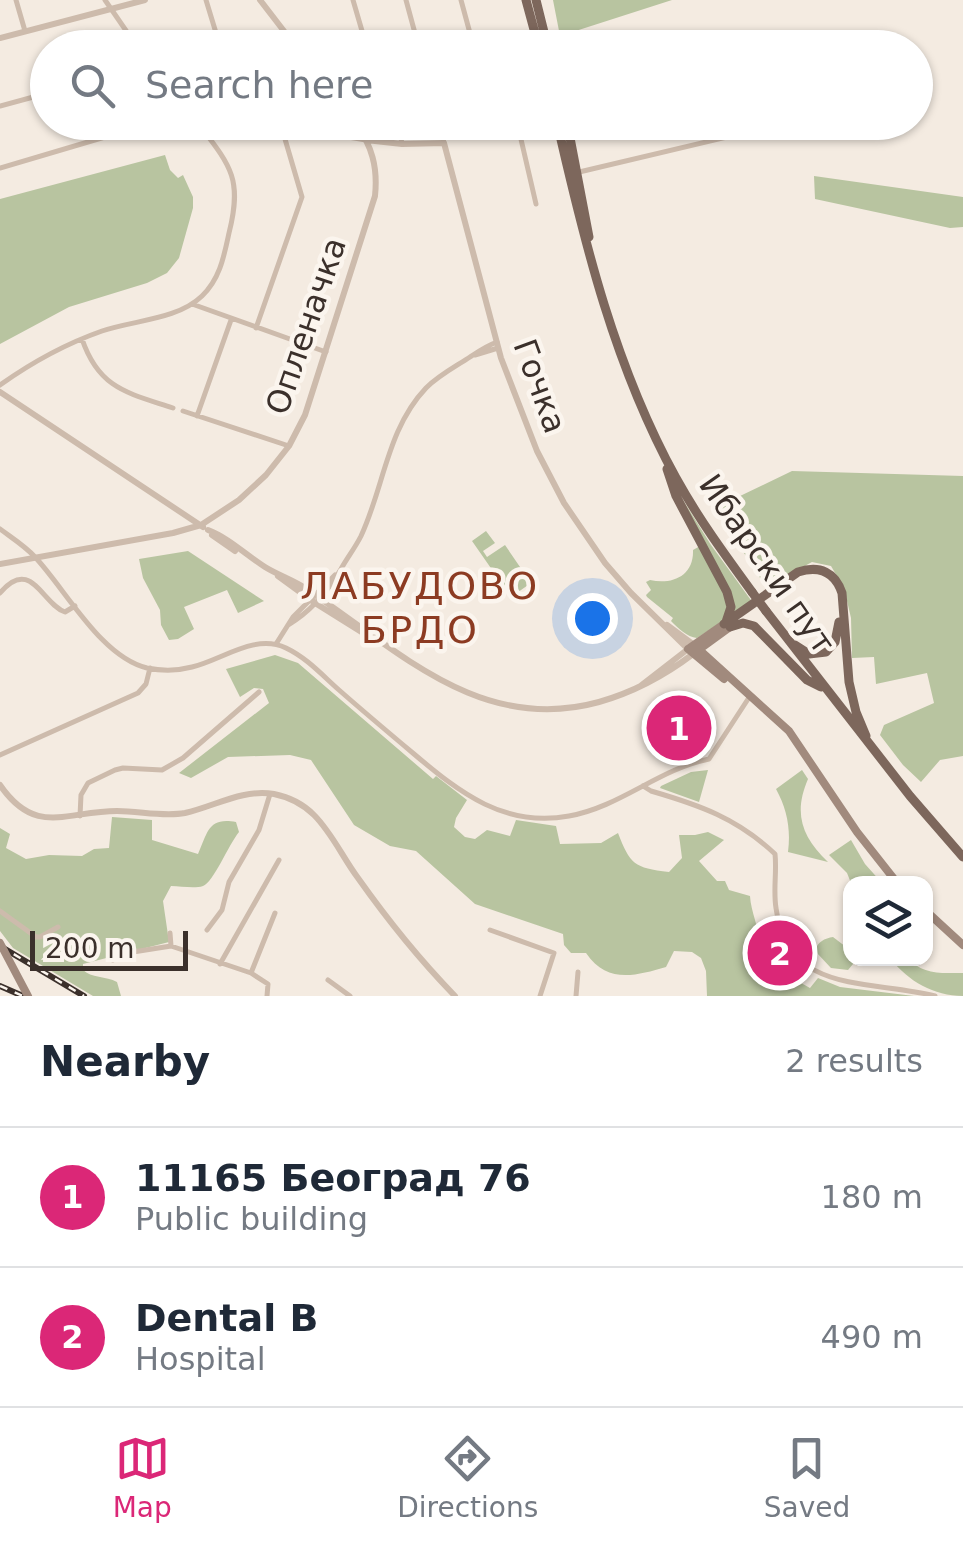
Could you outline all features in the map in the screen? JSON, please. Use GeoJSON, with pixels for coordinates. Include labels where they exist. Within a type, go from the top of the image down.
{"type":"FeatureCollection","features":[{"type":"Feature","properties":{"kind":"main road"},"geometry":{"type":"LineString","coordinates":[[526,0],[534,30]]}},
{"type":"Feature","properties":{"kind":"main road"},"geometry":{"type":"LineString","coordinates":[[536,0],[544,30]]}},
{"type":"Feature","properties":{"kind":"main road","name":"Ибарски пут"},"geometry":{"type":"LineString","coordinates":[[563,140],[573,173]]}},
{"type":"Feature","properties":{"kind":"main road","name":"Ибарски пут"},"geometry":{"type":"LineString","coordinates":[[569,140],[583,236],[619,352],[664,456],[699,516],[780,630],[963,857]]}},
{"type":"Feature","properties":{"kind":"main road"},"geometry":{"type":"LineString","coordinates":[[664,456],[676,496],[729,596],[731,612],[727,625]]}},
{"type":"Feature","properties":{"kind":"main road"},"geometry":{"type":"LineString","coordinates":[[872,748],[852,698],[843,599],[831,574],[812,568],[798,572],[694,650],[794,737],[857,832],[892,876]]}},
{"type":"Feature","properties":{"kind":"main road"},"geometry":{"type":"LineString","coordinates":[[727,625],[796,578],[814,573],[829,579],[837,594],[839,619],[830,649],[822,654],[809,654],[780,630]]}},
{"type":"Feature","properties":{"kind":"main road"},"geometry":{"type":"LineString","coordinates":[[727,625],[754,626],[807,680],[824,688]]}},
{"type":"Feature","properties":{"kind":"main road"},"geometry":{"type":"LineString","coordinates":[[933,917],[963,945]]}},
{"type":"Feature","properties":{"kind":"main road"},"geometry":{"type":"LineString","coordinates":[[0,943],[28,996]]}},
{"type":"Feature","properties":{"kind":"street"},"geometry":{"type":"LineString","coordinates":[[16,0],[25,32]]}},
{"type":"Feature","properties":{"kind":"street"},"geometry":{"type":"LineString","coordinates":[[105,0],[125,30]]}},
{"type":"Feature","properties":{"kind":"street"},"geometry":{"type":"LineString","coordinates":[[32,30],[145,0]]}},
{"type":"Feature","properties":{"kind":"street"},"geometry":{"type":"LineString","coordinates":[[206,0],[214,30]]}},
{"type":"Feature","properties":{"kind":"street"},"geometry":{"type":"LineString","coordinates":[[260,0],[282,30]]}},
{"type":"Feature","properties":{"kind":"street"},"geometry":{"type":"LineString","coordinates":[[355,0],[362,30]]}},
{"type":"Feature","properties":{"kind":"street"},"geometry":{"type":"LineString","coordinates":[[406,0],[414,30]]}},
{"type":"Feature","properties":{"kind":"street"},"geometry":{"type":"LineString","coordinates":[[461,0],[469,30]]}},
{"type":"Feature","properties":{"kind":"street"},"geometry":{"type":"LineString","coordinates":[[0,38],[30,31]]}},
{"type":"Feature","properties":{"kind":"street"},"geometry":{"type":"LineString","coordinates":[[0,106],[30,98]]}},
{"type":"Feature","properties":{"kind":"street"},"geometry":{"type":"LineString","coordinates":[[0,168],[95,140]]}},
{"type":"Feature","properties":{"kind":"street"},"geometry":{"type":"LineString","coordinates":[[210,140],[229,167],[236,199],[218,273],[210,288],[192,304],[82,339],[39,360],[0,389],[250,558]]}},
{"type":"Feature","properties":{"kind":"street"},"geometry":{"type":"LineString","coordinates":[[256,328],[302,197],[286,140]]}},
{"type":"Feature","properties":{"kind":"street"},"geometry":{"type":"LineString","coordinates":[[366,140],[444,143]]}},
{"type":"Feature","properties":{"kind":"street","name":"Опленачка"},"geometry":{"type":"LineString","coordinates":[[0,564],[204,528],[266,475],[289,446],[305,415],[375,196],[375,163],[366,140]]}},
{"type":"Feature","properties":{"kind":"street"},"geometry":{"type":"LineString","coordinates":[[401,140],[402,144]]}},
{"type":"Feature","properties":{"kind":"street","name":"Гочка"},"geometry":{"type":"LineString","coordinates":[[443,140],[498,345],[530,436],[564,504],[616,576],[694,650]]}},
{"type":"Feature","properties":{"kind":"street"},"geometry":{"type":"LineString","coordinates":[[521,140],[536,204]]}},
{"type":"Feature","properties":{"kind":"street"},"geometry":{"type":"LineString","coordinates":[[573,173],[714,140]]}},
{"type":"Feature","properties":{"kind":"street"},"geometry":{"type":"LineString","coordinates":[[192,304],[326,352]]}},
{"type":"Feature","properties":{"kind":"street"},"geometry":{"type":"LineString","coordinates":[[197,416],[231,319]]}},
{"type":"Feature","properties":{"kind":"street"},"geometry":{"type":"LineString","coordinates":[[82,339],[96,370],[112,385],[173,408]]}},
{"type":"Feature","properties":{"kind":"street"},"geometry":{"type":"LineString","coordinates":[[276,644],[288,625],[339,571],[361,535],[391,446],[407,413],[435,380],[472,356],[498,345]]}},
{"type":"Feature","properties":{"kind":"street"},"geometry":{"type":"LineString","coordinates":[[183,411],[289,446]]}},
{"type":"Feature","properties":{"kind":"street"},"geometry":{"type":"LineString","coordinates":[[173,532],[183,524],[182,513]]}},
{"type":"Feature","properties":{"kind":"street"},"geometry":{"type":"LineString","coordinates":[[220,514],[216,527],[223,538]]}},
{"type":"Feature","properties":{"kind":"street"},"geometry":{"type":"LineString","coordinates":[[204,528],[220,542],[315,599],[343,622],[456,688],[506,706],[567,709],[606,700],[639,688],[694,650]]}},
{"type":"Feature","properties":{"kind":"street"},"geometry":{"type":"LineString","coordinates":[[0,529],[35,557],[109,645],[130,660],[150,668],[188,668],[246,647],[276,644],[306,660],[448,783],[500,811],[532,818],[568,816],[605,806],[675,769],[711,758],[750,696]]}},
{"type":"Feature","properties":{"kind":"street"},"geometry":{"type":"LineString","coordinates":[[0,593],[11,582],[28,581],[40,587],[60,611],[76,606]]}},
{"type":"Feature","properties":{"kind":"street"},"geometry":{"type":"LineString","coordinates":[[0,755],[138,694],[145,686],[150,668]]}},
{"type":"Feature","properties":{"kind":"street"},"geometry":{"type":"LineString","coordinates":[[80,816],[81,795],[88,783],[123,768],[153,771],[172,765],[259,692]]}},
{"type":"Feature","properties":{"kind":"street"},"geometry":{"type":"LineString","coordinates":[[0,785],[18,806],[34,816],[56,819],[111,811],[178,814],[240,795],[270,794],[297,802],[320,822],[364,887],[455,996]]}},
{"type":"Feature","properties":{"kind":"street"},"geometry":{"type":"LineString","coordinates":[[644,786],[719,813],[774,852],[780,927],[792,951],[810,970],[838,982],[936,996]]}},
{"type":"Feature","properties":{"kind":"street"},"geometry":{"type":"LineString","coordinates":[[207,930],[222,910],[229,882],[255,838],[270,794]]}},
{"type":"Feature","properties":{"kind":"street"},"geometry":{"type":"LineString","coordinates":[[220,964],[279,860]]}},
{"type":"Feature","properties":{"kind":"street"},"geometry":{"type":"LineString","coordinates":[[0,911],[36,937],[58,927]]}},
{"type":"Feature","properties":{"kind":"street"},"geometry":{"type":"LineString","coordinates":[[251,973],[275,914]]}},
{"type":"Feature","properties":{"kind":"street"},"geometry":{"type":"LineString","coordinates":[[490,930],[554,953],[540,996]]}},
{"type":"Feature","properties":{"kind":"street"},"geometry":{"type":"LineString","coordinates":[[170,932],[171,946]]}},
{"type":"Feature","properties":{"kind":"street"},"geometry":{"type":"LineString","coordinates":[[114,960],[171,946],[251,973],[268,984],[267,996]]}},
{"type":"Feature","properties":{"kind":"street"},"geometry":{"type":"LineString","coordinates":[[576,996],[578,972]]}},
{"type":"Feature","properties":{"kind":"street"},"geometry":{"type":"LineString","coordinates":[[328,980],[350,996]]}},
{"type":"Feature","properties":{"kind":"green space"},"geometry":{"type":"Polygon","coordinates":[[[553,0],[672,0],[579,30],[559,30],[553,0]]]}},
{"type":"Feature","properties":{"kind":"green space"},"geometry":{"type":"Polygon","coordinates":[[[165,155],[170,170],[178,178],[183,175],[193,197],[179,258],[167,273],[69,307],[0,344],[0,199],[165,155]]]}},
{"type":"Feature","properties":{"kind":"green space"},"geometry":{"type":"Polygon","coordinates":[[[814,176],[963,197],[963,227],[950,228],[815,199],[814,176]]]}},
{"type":"Feature","properties":{"kind":"green space"},"geometry":{"type":"Polygon","coordinates":[[[792,471],[963,476],[963,756],[940,760],[921,782],[880,735],[884,725],[934,703],[927,673],[876,684],[874,657],[852,658],[851,618],[844,588],[831,566],[812,562],[766,587],[715,508],[792,471]]]}},
{"type":"Feature","properties":{"kind":"green space"},"geometry":{"type":"Polygon","coordinates":[[[673,484],[753,603],[730,618],[732,609],[673,484]]]}},
{"type":"Feature","properties":{"kind":"green space"},"geometry":{"type":"Polygon","coordinates":[[[486,531],[495,543],[483,551],[487,557],[505,545],[531,583],[511,597],[472,541],[486,531]]]}},
{"type":"Feature","properties":{"kind":"green space"},"geometry":{"type":"Polygon","coordinates":[[[700,546],[729,601],[726,619],[697,638],[680,629],[671,621],[673,618],[647,597],[651,590],[646,582],[680,577],[690,566],[693,550],[700,546]]]}},
{"type":"Feature","properties":{"kind":"green space"},"geometry":{"type":"Polygon","coordinates":[[[188,551],[264,601],[238,613],[227,590],[184,607],[194,629],[169,640],[139,559],[188,551]]]}},
{"type":"Feature","properties":{"kind":"green space"},"geometry":{"type":"Polygon","coordinates":[[[275,655],[298,663],[433,779],[436,776],[467,800],[454,827],[465,837],[475,839],[487,830],[510,836],[516,820],[556,826],[560,844],[601,843],[618,833],[635,863],[669,872],[682,858],[679,835],[708,832],[724,840],[699,861],[717,881],[725,881],[729,890],[750,896],[758,952],[785,974],[810,988],[818,978],[840,987],[914,996],[707,996],[706,971],[701,958],[692,952],[674,951],[666,967],[655,970],[633,975],[612,973],[603,970],[586,953],[571,953],[564,945],[563,934],[475,904],[416,851],[390,846],[354,825],[311,760],[290,755],[228,757],[191,778],[179,773],[269,703],[263,689],[254,688],[240,697],[226,669],[275,655]]]}},
{"type":"Feature","properties":{"kind":"green space"},"geometry":{"type":"Polygon","coordinates":[[[708,770],[699,802],[660,788],[691,772],[708,770]]]}},
{"type":"Feature","properties":{"kind":"green space"},"geometry":{"type":"Polygon","coordinates":[[[802,770],[808,779],[801,803],[803,824],[828,862],[788,852],[787,819],[776,789],[802,770]]]}},
{"type":"Feature","properties":{"kind":"green space"},"geometry":{"type":"Polygon","coordinates":[[[112,817],[152,820],[152,840],[198,854],[214,824],[236,822],[239,832],[207,883],[196,887],[171,886],[163,901],[169,942],[83,964],[86,973],[117,982],[121,996],[93,996],[13,948],[0,931],[0,828],[10,834],[6,848],[26,859],[82,856],[94,849],[109,848],[112,817]]]}},
{"type":"Feature","properties":{"kind":"green space"},"geometry":{"type":"Polygon","coordinates":[[[851,840],[876,876],[848,876],[829,855],[851,840]]]}},
{"type":"Feature","properties":{"kind":"green space"},"geometry":{"type":"Polygon","coordinates":[[[833,937],[843,945],[843,966],[851,966],[848,970],[831,968],[816,952],[827,938],[833,937]]]}},
{"type":"Feature","properties":{"kind":"green space"},"geometry":{"type":"Polygon","coordinates":[[[898,966],[963,973],[963,996],[923,986],[898,966]]]}},
{"type":"Feature","properties":{"kind":"railway"},"geometry":{"type":"LineString","coordinates":[[0,946],[84,996]]}},
{"type":"Feature","properties":{"kind":"railway"},"geometry":{"type":"LineString","coordinates":[[0,986],[23,996]]}},
{"type":"Feature","properties":{"kind":"place","name":"11165 Београд 76"},"geometry":{"type":"Point","coordinates":[679,728]}},
{"type":"Feature","properties":{"kind":"place","name":"Dental B"},"geometry":{"type":"Point","coordinates":[780,953]}},
{"type":"Feature","properties":{"kind":"district","name":"ЛАБУДОВО БРДО"},"geometry":{"type":"Point","coordinates":[420,608]}}]}
